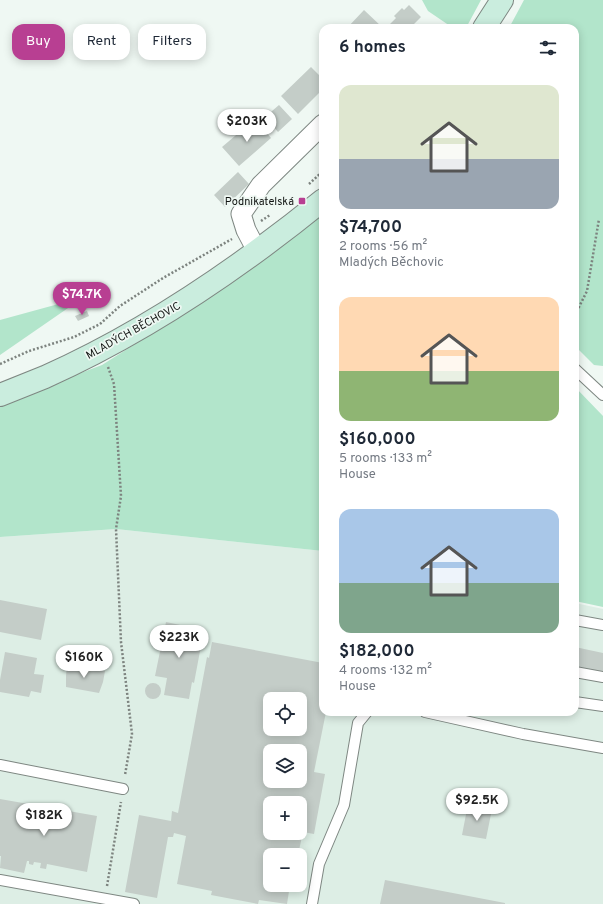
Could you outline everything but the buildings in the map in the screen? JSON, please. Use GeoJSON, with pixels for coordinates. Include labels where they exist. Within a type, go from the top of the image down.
{"type":"FeatureCollection","features":[{"type":"Feature","properties":{"kind":"street"},"geometry":{"type":"LineString","coordinates":[[487,24],[502,0]]}},
{"type":"Feature","properties":{"kind":"street"},"geometry":{"type":"LineString","coordinates":[[257,251],[246,230],[241,214],[261,185],[319,128]]}},
{"type":"Feature","properties":{"kind":"street","name":"MLADÝCH BĚCHOVIC"},"geometry":{"type":"LineString","coordinates":[[0,395],[45,377],[96,352],[190,298],[257,251],[315,193]]}},
{"type":"Feature","properties":{"kind":"lane"},"geometry":{"type":"LineString","coordinates":[[579,372],[603,394]]}},
{"type":"Feature","properties":{"kind":"lane"},"geometry":{"type":"LineString","coordinates":[[579,621],[603,625]]}},
{"type":"Feature","properties":{"kind":"lane"},"geometry":{"type":"LineString","coordinates":[[579,673],[603,677]]}},
{"type":"Feature","properties":{"kind":"lane"},"geometry":{"type":"LineString","coordinates":[[579,703],[603,706]]}},
{"type":"Feature","properties":{"kind":"lane"},"geometry":{"type":"LineString","coordinates":[[312,904],[319,864],[344,805],[358,723],[364,716]]}},
{"type":"Feature","properties":{"kind":"lane"},"geometry":{"type":"LineString","coordinates":[[443,716],[522,734],[603,748]]}},
{"type":"Feature","properties":{"kind":"lane"},"geometry":{"type":"LineString","coordinates":[[0,765],[123,789]]}},
{"type":"Feature","properties":{"kind":"lane"},"geometry":{"type":"LineString","coordinates":[[0,880],[134,904]]}},
{"type":"Feature","properties":{"kind":"path"},"geometry":{"type":"LineString","coordinates":[[315,193],[319,182]]}},
{"type":"Feature","properties":{"kind":"path"},"geometry":{"type":"LineString","coordinates":[[0,364],[29,352],[74,337],[100,324],[120,306],[163,278],[271,214]]}},
{"type":"Feature","properties":{"kind":"path"},"geometry":{"type":"LineString","coordinates":[[579,306],[587,291],[599,219]]}},
{"type":"Feature","properties":{"kind":"path"},"geometry":{"type":"LineString","coordinates":[[96,352],[108,366],[114,384],[121,496],[116,529],[121,642],[132,734],[104,898]]}},
{"type":"Feature","properties":{"kind":"shaded area"},"geometry":{"type":"Polygon","coordinates":[[[116,529],[319,551],[319,716],[579,716],[579,604],[603,609],[603,904],[0,904],[0,537],[116,529]]]}},
{"type":"Feature","properties":{"kind":"green space"},"geometry":{"type":"Polygon","coordinates":[[[422,0],[481,0],[468,24],[447,24],[428,11],[422,0]]]}},
{"type":"Feature","properties":{"kind":"green space"},"geometry":{"type":"Polygon","coordinates":[[[524,0],[603,0],[603,366],[594,365],[579,350],[579,24],[511,24],[524,0]]]}},
{"type":"Feature","properties":{"kind":"green space"},"geometry":{"type":"Polygon","coordinates":[[[319,214],[319,551],[116,529],[0,537],[0,403],[102,365],[231,283],[319,214]]]}},
{"type":"Feature","properties":{"kind":"green space"},"geometry":{"type":"Polygon","coordinates":[[[84,297],[0,355],[0,320],[84,297]]]}},
{"type":"Feature","properties":{"kind":"green space"},"geometry":{"type":"Polygon","coordinates":[[[579,391],[603,416],[603,607],[579,602],[579,391]]]}},
{"type":"Feature","properties":{"kind":"place","name":"Podnikatelská"},"geometry":{"type":"Point","coordinates":[302,201]}}]}
